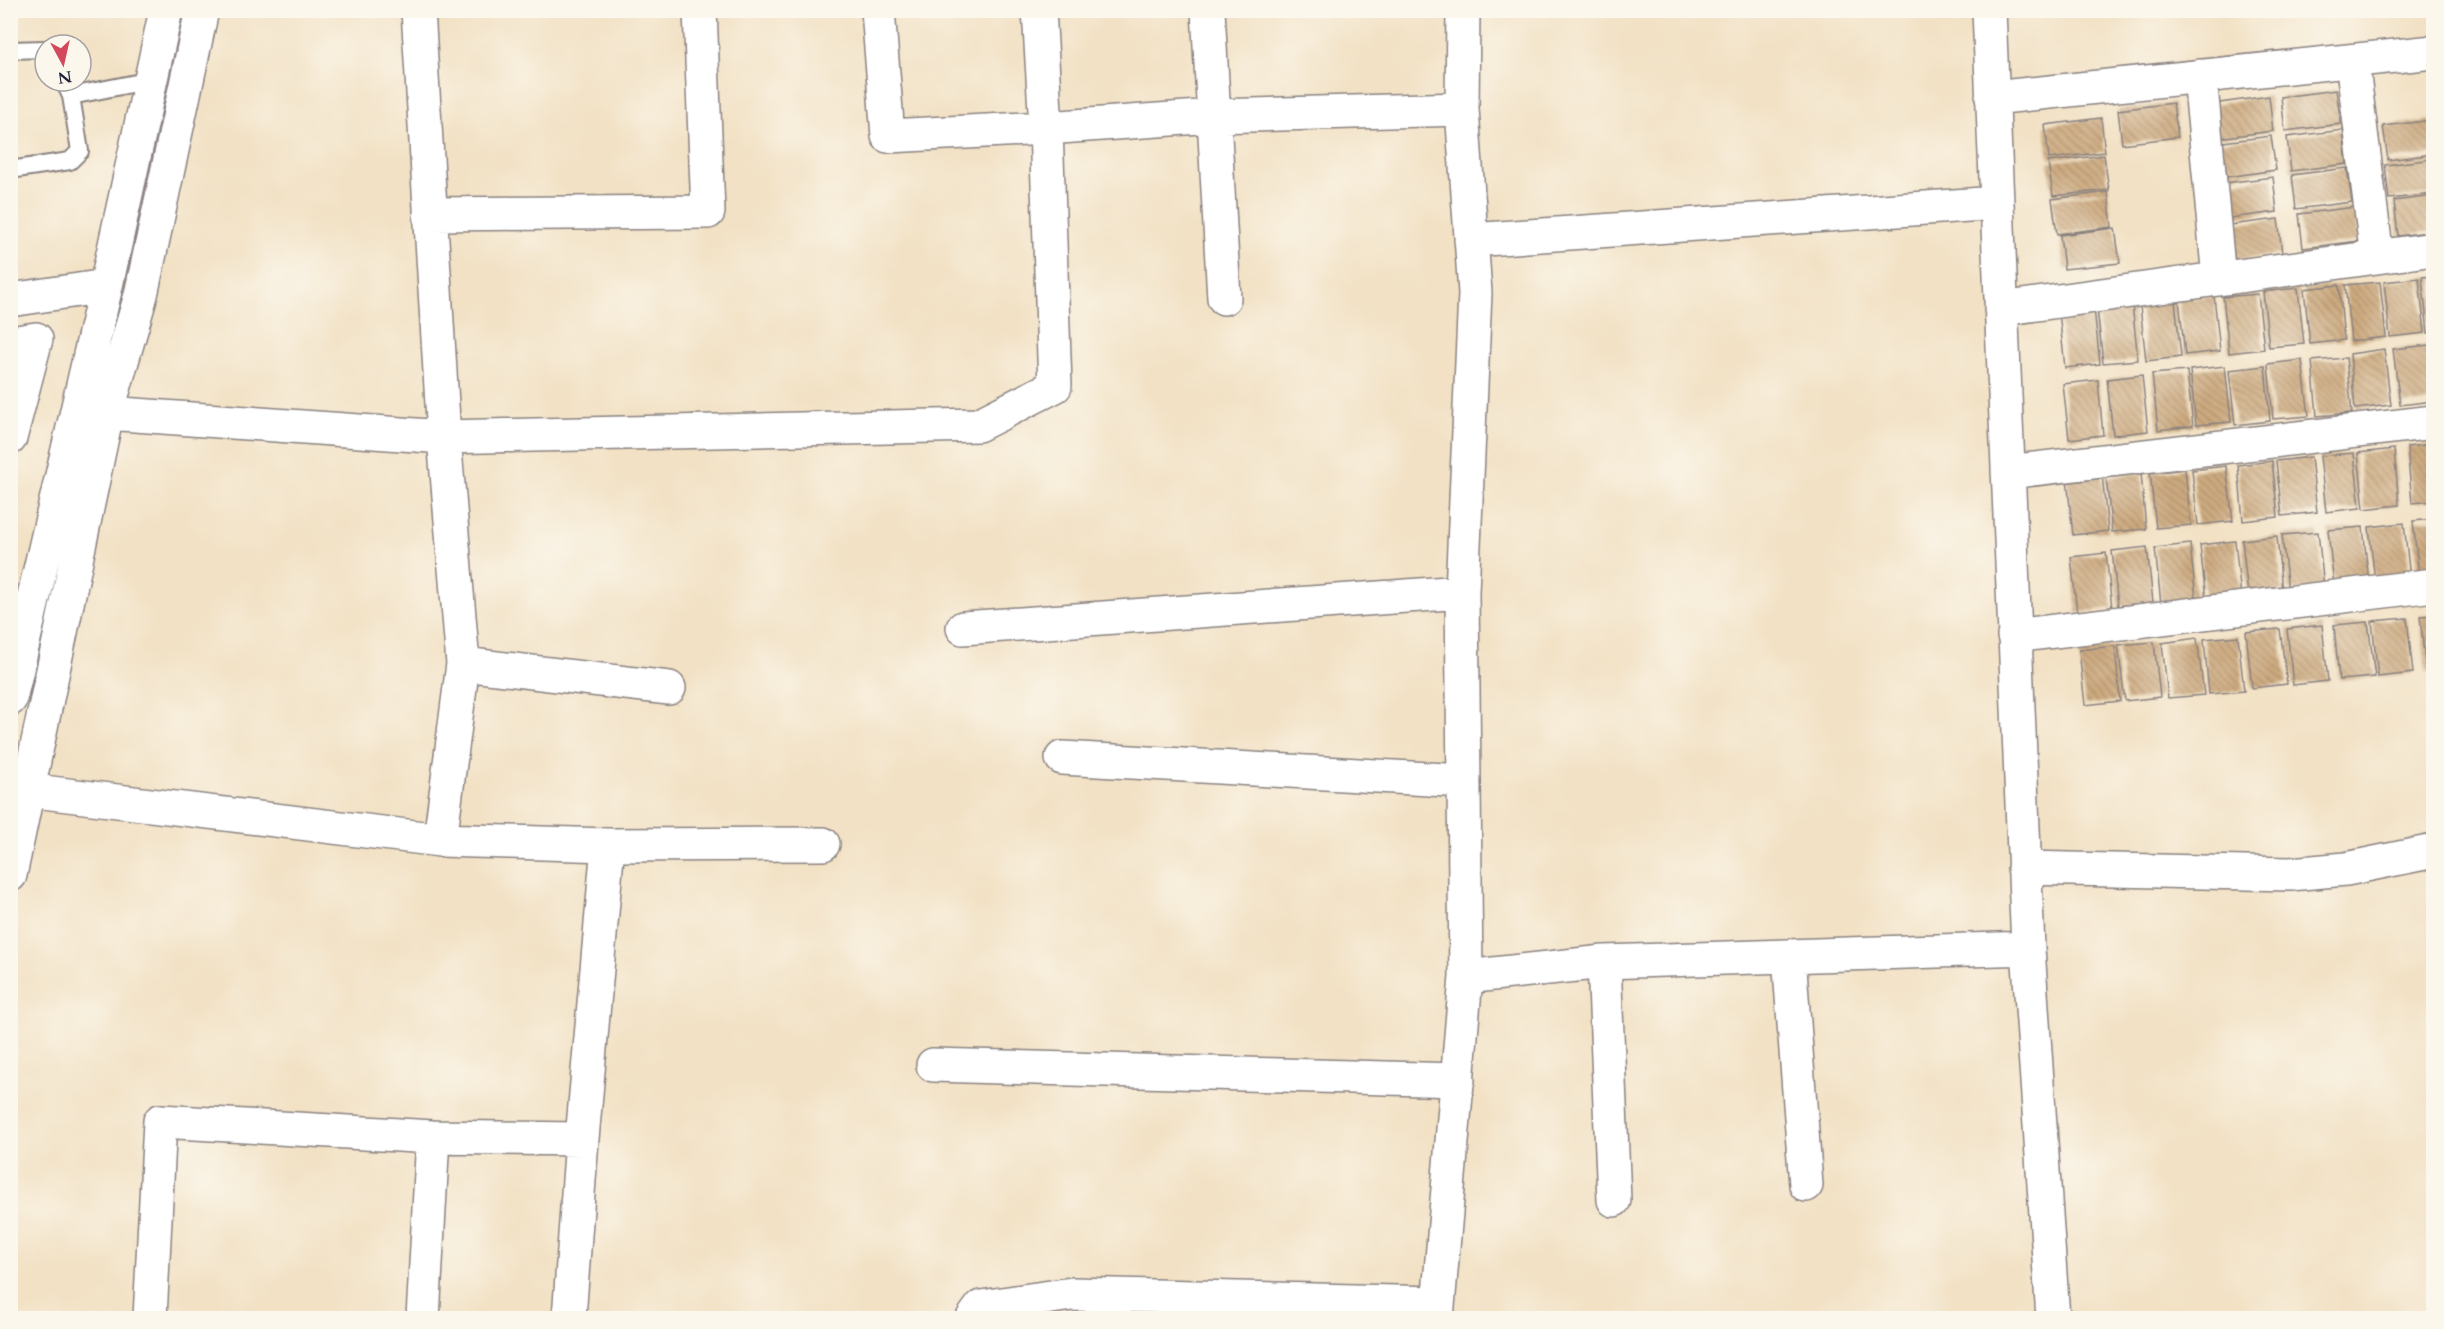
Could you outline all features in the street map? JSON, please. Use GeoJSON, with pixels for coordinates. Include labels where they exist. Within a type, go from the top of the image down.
{"type":"FeatureCollection","features":[{"type":"Feature","properties":{"kind":"street"},"geometry":{"type":"LineString","coordinates":[[10,699],[106,286],[166,10]]}},
{"type":"Feature","properties":{"kind":"street"},"geometry":{"type":"LineString","coordinates":[[10,875],[19,789],[107,413],[141,295],[202,10]]}},
{"type":"Feature","properties":{"kind":"street"},"geometry":{"type":"LineString","coordinates":[[418,10],[444,437],[463,664],[440,840]]}},
{"type":"Feature","properties":{"kind":"street"},"geometry":{"type":"LineString","coordinates":[[430,214],[708,212],[700,10]]}},
{"type":"Feature","properties":{"kind":"street"},"geometry":{"type":"LineString","coordinates":[[878,10],[888,136],[1214,116],[1462,109]]}},
{"type":"Feature","properties":{"kind":"street"},"geometry":{"type":"LineString","coordinates":[[107,413],[444,437],[978,425],[1055,386],[1046,128],[1039,10]]}},
{"type":"Feature","properties":{"kind":"street"},"geometry":{"type":"LineString","coordinates":[[1208,10],[1224,298]]}},
{"type":"Feature","properties":{"kind":"street"},"geometry":{"type":"LineString","coordinates":[[973,1318],[981,1307],[1072,1294],[1438,1311],[1466,977],[1462,592],[1475,293],[1462,109],[1463,10]]}},
{"type":"Feature","properties":{"kind":"street"},"geometry":{"type":"LineString","coordinates":[[1989,10],[2028,948],[2054,1318]]}},
{"type":"Feature","properties":{"kind":"street"},"geometry":{"type":"LineString","coordinates":[[1992,98],[2433,52]]}},
{"type":"Feature","properties":{"kind":"street"},"geometry":{"type":"LineString","coordinates":[[2352,61],[2377,257]]}},
{"type":"Feature","properties":{"kind":"street"},"geometry":{"type":"LineString","coordinates":[[2200,76],[2219,279]]}},
{"type":"Feature","properties":{"kind":"street"},"geometry":{"type":"LineString","coordinates":[[1471,240],[1997,203]]}},
{"type":"Feature","properties":{"kind":"street"},"geometry":{"type":"LineString","coordinates":[[2001,309],[2433,249]]}},
{"type":"Feature","properties":{"kind":"street"},"geometry":{"type":"LineString","coordinates":[[10,300],[106,286]]}},
{"type":"Feature","properties":{"kind":"street"},"geometry":{"type":"LineString","coordinates":[[10,343],[36,339],[10,438]]}},
{"type":"Feature","properties":{"kind":"street"},"geometry":{"type":"LineString","coordinates":[[2008,472],[2433,422]]}},
{"type":"Feature","properties":{"kind":"street"},"geometry":{"type":"LineString","coordinates":[[2014,636],[2433,585]]}},
{"type":"Feature","properties":{"kind":"street"},"geometry":{"type":"LineString","coordinates":[[963,628],[1462,592]]}},
{"type":"Feature","properties":{"kind":"street"},"geometry":{"type":"LineString","coordinates":[[463,664],[669,688]]}},
{"type":"Feature","properties":{"kind":"street"},"geometry":{"type":"LineString","coordinates":[[1062,758],[1464,781]]}},
{"type":"Feature","properties":{"kind":"street"},"geometry":{"type":"LineString","coordinates":[[19,789],[440,840],[608,845],[823,844]]}},
{"type":"Feature","properties":{"kind":"street"},"geometry":{"type":"LineString","coordinates":[[569,1318],[608,845]]}},
{"type":"Feature","properties":{"kind":"street"},"geometry":{"type":"LineString","coordinates":[[2025,868],[2290,874],[2346,869],[2433,851]]}},
{"type":"Feature","properties":{"kind":"street"},"geometry":{"type":"LineString","coordinates":[[1466,977],[1604,962],[2028,948]]}},
{"type":"Feature","properties":{"kind":"street"},"geometry":{"type":"LineString","coordinates":[[1789,956],[1806,1185]]}},
{"type":"Feature","properties":{"kind":"street"},"geometry":{"type":"LineString","coordinates":[[1604,962],[1614,1200]]}},
{"type":"Feature","properties":{"kind":"street"},"geometry":{"type":"LineString","coordinates":[[933,1065],[1458,1080]]}},
{"type":"Feature","properties":{"kind":"street"},"geometry":{"type":"LineString","coordinates":[[150,1318],[160,1121],[433,1137],[582,1139]]}},
{"type":"Feature","properties":{"kind":"street"},"geometry":{"type":"LineString","coordinates":[[423,1318],[433,1137]]}},
{"type":"Feature","properties":{"kind":"lane"},"geometry":{"type":"LineString","coordinates":[[10,50],[33,49]]}},
{"type":"Feature","properties":{"kind":"lane"},"geometry":{"type":"LineString","coordinates":[[93,86],[151,80]]}},
{"type":"Feature","properties":{"kind":"lane"},"geometry":{"type":"LineString","coordinates":[[10,170],[70,161],[76,157],[80,151],[80,144],[69,93]]}},
{"type":"Feature","properties":{"kind":"building"},"geometry":{"type":"Polygon","coordinates":[[[2336,90],[2341,124],[2285,131],[2281,97],[2336,90]]]}},
{"type":"Feature","properties":{"kind":"building"},"geometry":{"type":"Polygon","coordinates":[[[2269,96],[2273,131],[2218,138],[2213,104],[2269,96]]]}},
{"type":"Feature","properties":{"kind":"building"},"geometry":{"type":"Polygon","coordinates":[[[2173,103],[2178,137],[2122,144],[2118,110],[2173,103]]]}},
{"type":"Feature","properties":{"kind":"building"},"geometry":{"type":"Polygon","coordinates":[[[2101,118],[2105,152],[2049,159],[2045,125],[2101,118]]]}},
{"type":"Feature","properties":{"kind":"building"},"geometry":{"type":"Polygon","coordinates":[[[2434,120],[2434,154],[2388,160],[2383,126],[2434,120]]]}},
{"type":"Feature","properties":{"kind":"building"},"geometry":{"type":"Polygon","coordinates":[[[2343,130],[2347,164],[2291,171],[2287,137],[2343,130]]]}},
{"type":"Feature","properties":{"kind":"building"},"geometry":{"type":"Polygon","coordinates":[[[2271,136],[2276,170],[2220,178],[2215,143],[2271,136]]]}},
{"type":"Feature","properties":{"kind":"building"},"geometry":{"type":"Polygon","coordinates":[[[2104,155],[2109,190],[2053,196],[2048,162],[2104,155]]]}},
{"type":"Feature","properties":{"kind":"building"},"geometry":{"type":"Polygon","coordinates":[[[2434,159],[2434,194],[2389,199],[2385,165],[2434,159]]]}},
{"type":"Feature","properties":{"kind":"building"},"geometry":{"type":"Polygon","coordinates":[[[2347,168],[2352,202],[2296,209],[2292,175],[2347,168]]]}},
{"type":"Feature","properties":{"kind":"building"},"geometry":{"type":"Polygon","coordinates":[[[2273,177],[2277,212],[2222,219],[2217,184],[2273,177]]]}},
{"type":"Feature","properties":{"kind":"building"},"geometry":{"type":"Polygon","coordinates":[[[2108,192],[2112,227],[2057,234],[2052,199],[2108,192]]]}},
{"type":"Feature","properties":{"kind":"building"},"geometry":{"type":"Polygon","coordinates":[[[2434,196],[2434,231],[2398,236],[2394,201],[2434,196]]]}},
{"type":"Feature","properties":{"kind":"building"},"geometry":{"type":"Polygon","coordinates":[[[2355,207],[2359,241],[2303,248],[2299,214],[2355,207]]]}},
{"type":"Feature","properties":{"kind":"building"},"geometry":{"type":"Polygon","coordinates":[[[2278,219],[2282,254],[2227,261],[2222,226],[2278,219]]]}},
{"type":"Feature","properties":{"kind":"building"},"geometry":{"type":"Polygon","coordinates":[[[2115,228],[2120,263],[2064,269],[2060,235],[2115,228]]]}},
{"type":"Feature","properties":{"kind":"building"},"geometry":{"type":"Polygon","coordinates":[[[2434,276],[2434,332],[2428,333],[2422,277],[2434,276]]]}},
{"type":"Feature","properties":{"kind":"building"},"geometry":{"type":"Polygon","coordinates":[[[2419,278],[2425,333],[2390,337],[2384,282],[2419,278]]]}},
{"type":"Feature","properties":{"kind":"building"},"geometry":{"type":"Polygon","coordinates":[[[2380,282],[2386,337],[2351,341],[2345,285],[2380,282]]]}},
{"type":"Feature","properties":{"kind":"building"},"geometry":{"type":"Polygon","coordinates":[[[2339,285],[2344,340],[2310,344],[2304,289],[2339,285]]]}},
{"type":"Feature","properties":{"kind":"building"},"geometry":{"type":"Polygon","coordinates":[[[2298,288],[2304,344],[2269,347],[2263,292],[2298,288]]]}},
{"type":"Feature","properties":{"kind":"building"},"geometry":{"type":"Polygon","coordinates":[[[2258,294],[2264,349],[2229,353],[2223,297],[2258,294]]]}},
{"type":"Feature","properties":{"kind":"building"},"geometry":{"type":"Polygon","coordinates":[[[2214,296],[2220,351],[2185,355],[2179,300],[2214,296]]]}},
{"type":"Feature","properties":{"kind":"building"},"geometry":{"type":"Polygon","coordinates":[[[2175,301],[2181,357],[2146,361],[2140,306],[2175,301]]]}},
{"type":"Feature","properties":{"kind":"building"},"geometry":{"type":"Polygon","coordinates":[[[2132,304],[2138,360],[2103,363],[2097,308],[2132,304]]]}},
{"type":"Feature","properties":{"kind":"building"},"geometry":{"type":"Polygon","coordinates":[[[2094,308],[2100,364],[2065,368],[2059,312],[2094,308]]]}},
{"type":"Feature","properties":{"kind":"building"},"geometry":{"type":"Polygon","coordinates":[[[2429,345],[2434,401],[2400,405],[2393,349],[2429,345]]]}},
{"type":"Feature","properties":{"kind":"building"},"geometry":{"type":"Polygon","coordinates":[[[2384,349],[2391,405],[2355,409],[2350,354],[2384,349]]]}},
{"type":"Feature","properties":{"kind":"building"},"geometry":{"type":"Polygon","coordinates":[[[2346,358],[2352,413],[2317,416],[2312,361],[2346,358]]]}},
{"type":"Feature","properties":{"kind":"building"},"geometry":{"type":"Polygon","coordinates":[[[2302,360],[2309,416],[2273,419],[2268,364],[2302,360]]]}},
{"type":"Feature","properties":{"kind":"building"},"geometry":{"type":"Polygon","coordinates":[[[2225,366],[2231,422],[2196,425],[2190,370],[2225,366]]]}},
{"type":"Feature","properties":{"kind":"building"},"geometry":{"type":"Polygon","coordinates":[[[2265,366],[2270,421],[2235,425],[2229,370],[2265,366]]]}},
{"type":"Feature","properties":{"kind":"building"},"geometry":{"type":"Polygon","coordinates":[[[2187,371],[2193,426],[2158,430],[2152,374],[2187,371]]]}},
{"type":"Feature","properties":{"kind":"building"},"geometry":{"type":"Polygon","coordinates":[[[2142,375],[2148,431],[2113,435],[2107,379],[2142,375]]]}},
{"type":"Feature","properties":{"kind":"building"},"geometry":{"type":"Polygon","coordinates":[[[2098,380],[2103,435],[2069,439],[2063,384],[2098,380]]]}},
{"type":"Feature","properties":{"kind":"building"},"geometry":{"type":"Polygon","coordinates":[[[2434,444],[2434,501],[2412,503],[2407,447],[2434,444]]]}},
{"type":"Feature","properties":{"kind":"building"},"geometry":{"type":"Polygon","coordinates":[[[2394,449],[2399,505],[2364,509],[2358,453],[2394,449]]]}},
{"type":"Feature","properties":{"kind":"building"},"geometry":{"type":"Polygon","coordinates":[[[2354,453],[2360,508],[2326,512],[2320,456],[2354,453]]]}},
{"type":"Feature","properties":{"kind":"building"},"geometry":{"type":"Polygon","coordinates":[[[2311,457],[2317,512],[2282,516],[2276,461],[2311,457]]]}},
{"type":"Feature","properties":{"kind":"building"},"geometry":{"type":"Polygon","coordinates":[[[2272,461],[2278,517],[2243,521],[2238,465],[2272,461]]]}},
{"type":"Feature","properties":{"kind":"building"},"geometry":{"type":"Polygon","coordinates":[[[2226,466],[2233,521],[2198,525],[2192,470],[2226,466]]]}},
{"type":"Feature","properties":{"kind":"building"},"geometry":{"type":"Polygon","coordinates":[[[2185,469],[2191,525],[2156,528],[2150,473],[2185,469]]]}},
{"type":"Feature","properties":{"kind":"building"},"geometry":{"type":"Polygon","coordinates":[[[2141,473],[2146,529],[2112,532],[2106,477],[2141,473]]]}},
{"type":"Feature","properties":{"kind":"building"},"geometry":{"type":"Polygon","coordinates":[[[2102,475],[2108,531],[2073,535],[2067,479],[2102,475]]]}},
{"type":"Feature","properties":{"kind":"building"},"geometry":{"type":"Polygon","coordinates":[[[2434,519],[2434,574],[2419,576],[2413,521],[2434,519]]]}},
{"type":"Feature","properties":{"kind":"building"},"geometry":{"type":"Polygon","coordinates":[[[2404,523],[2410,579],[2375,582],[2369,527],[2404,523]]]}},
{"type":"Feature","properties":{"kind":"building"},"geometry":{"type":"Polygon","coordinates":[[[2363,527],[2369,582],[2334,586],[2328,530],[2363,527]]]}},
{"type":"Feature","properties":{"kind":"building"},"geometry":{"type":"Polygon","coordinates":[[[2318,532],[2324,587],[2288,591],[2282,535],[2318,532]]]}},
{"type":"Feature","properties":{"kind":"building"},"geometry":{"type":"Polygon","coordinates":[[[2277,536],[2282,592],[2248,595],[2242,540],[2277,536]]]}},
{"type":"Feature","properties":{"kind":"building"},"geometry":{"type":"Polygon","coordinates":[[[2235,541],[2241,597],[2206,600],[2200,545],[2235,541]]]}},
{"type":"Feature","properties":{"kind":"building"},"geometry":{"type":"Polygon","coordinates":[[[2190,544],[2196,599],[2161,604],[2155,548],[2190,544]]]}},
{"type":"Feature","properties":{"kind":"building"},"geometry":{"type":"Polygon","coordinates":[[[2147,547],[2153,602],[2118,606],[2112,551],[2147,547]]]}},
{"type":"Feature","properties":{"kind":"building"},"geometry":{"type":"Polygon","coordinates":[[[2106,553],[2112,608],[2077,613],[2071,557],[2106,553]]]}},
{"type":"Feature","properties":{"kind":"building"},"geometry":{"type":"Polygon","coordinates":[[[2434,615],[2434,671],[2426,672],[2420,616],[2434,615]]]}},
{"type":"Feature","properties":{"kind":"building"},"geometry":{"type":"Polygon","coordinates":[[[2407,618],[2413,673],[2378,677],[2372,621],[2407,618]]]}},
{"type":"Feature","properties":{"kind":"building"},"geometry":{"type":"Polygon","coordinates":[[[2368,622],[2375,677],[2339,680],[2334,625],[2368,622]]]}},
{"type":"Feature","properties":{"kind":"building"},"geometry":{"type":"Polygon","coordinates":[[[2322,625],[2328,681],[2293,685],[2287,629],[2322,625]]]}},
{"type":"Feature","properties":{"kind":"building"},"geometry":{"type":"Polygon","coordinates":[[[2280,629],[2287,684],[2252,688],[2246,632],[2280,629]]]}},
{"type":"Feature","properties":{"kind":"building"},"geometry":{"type":"Polygon","coordinates":[[[2238,636],[2244,691],[2209,694],[2204,639],[2238,636]]]}},
{"type":"Feature","properties":{"kind":"building"},"geometry":{"type":"Polygon","coordinates":[[[2197,638],[2204,695],[2168,698],[2162,643],[2197,638]]]}},
{"type":"Feature","properties":{"kind":"building"},"geometry":{"type":"Polygon","coordinates":[[[2154,642],[2160,697],[2125,701],[2118,645],[2154,642]]]}},
{"type":"Feature","properties":{"kind":"building"},"geometry":{"type":"Polygon","coordinates":[[[2115,646],[2120,701],[2085,705],[2079,650],[2115,646]]]}}]}
